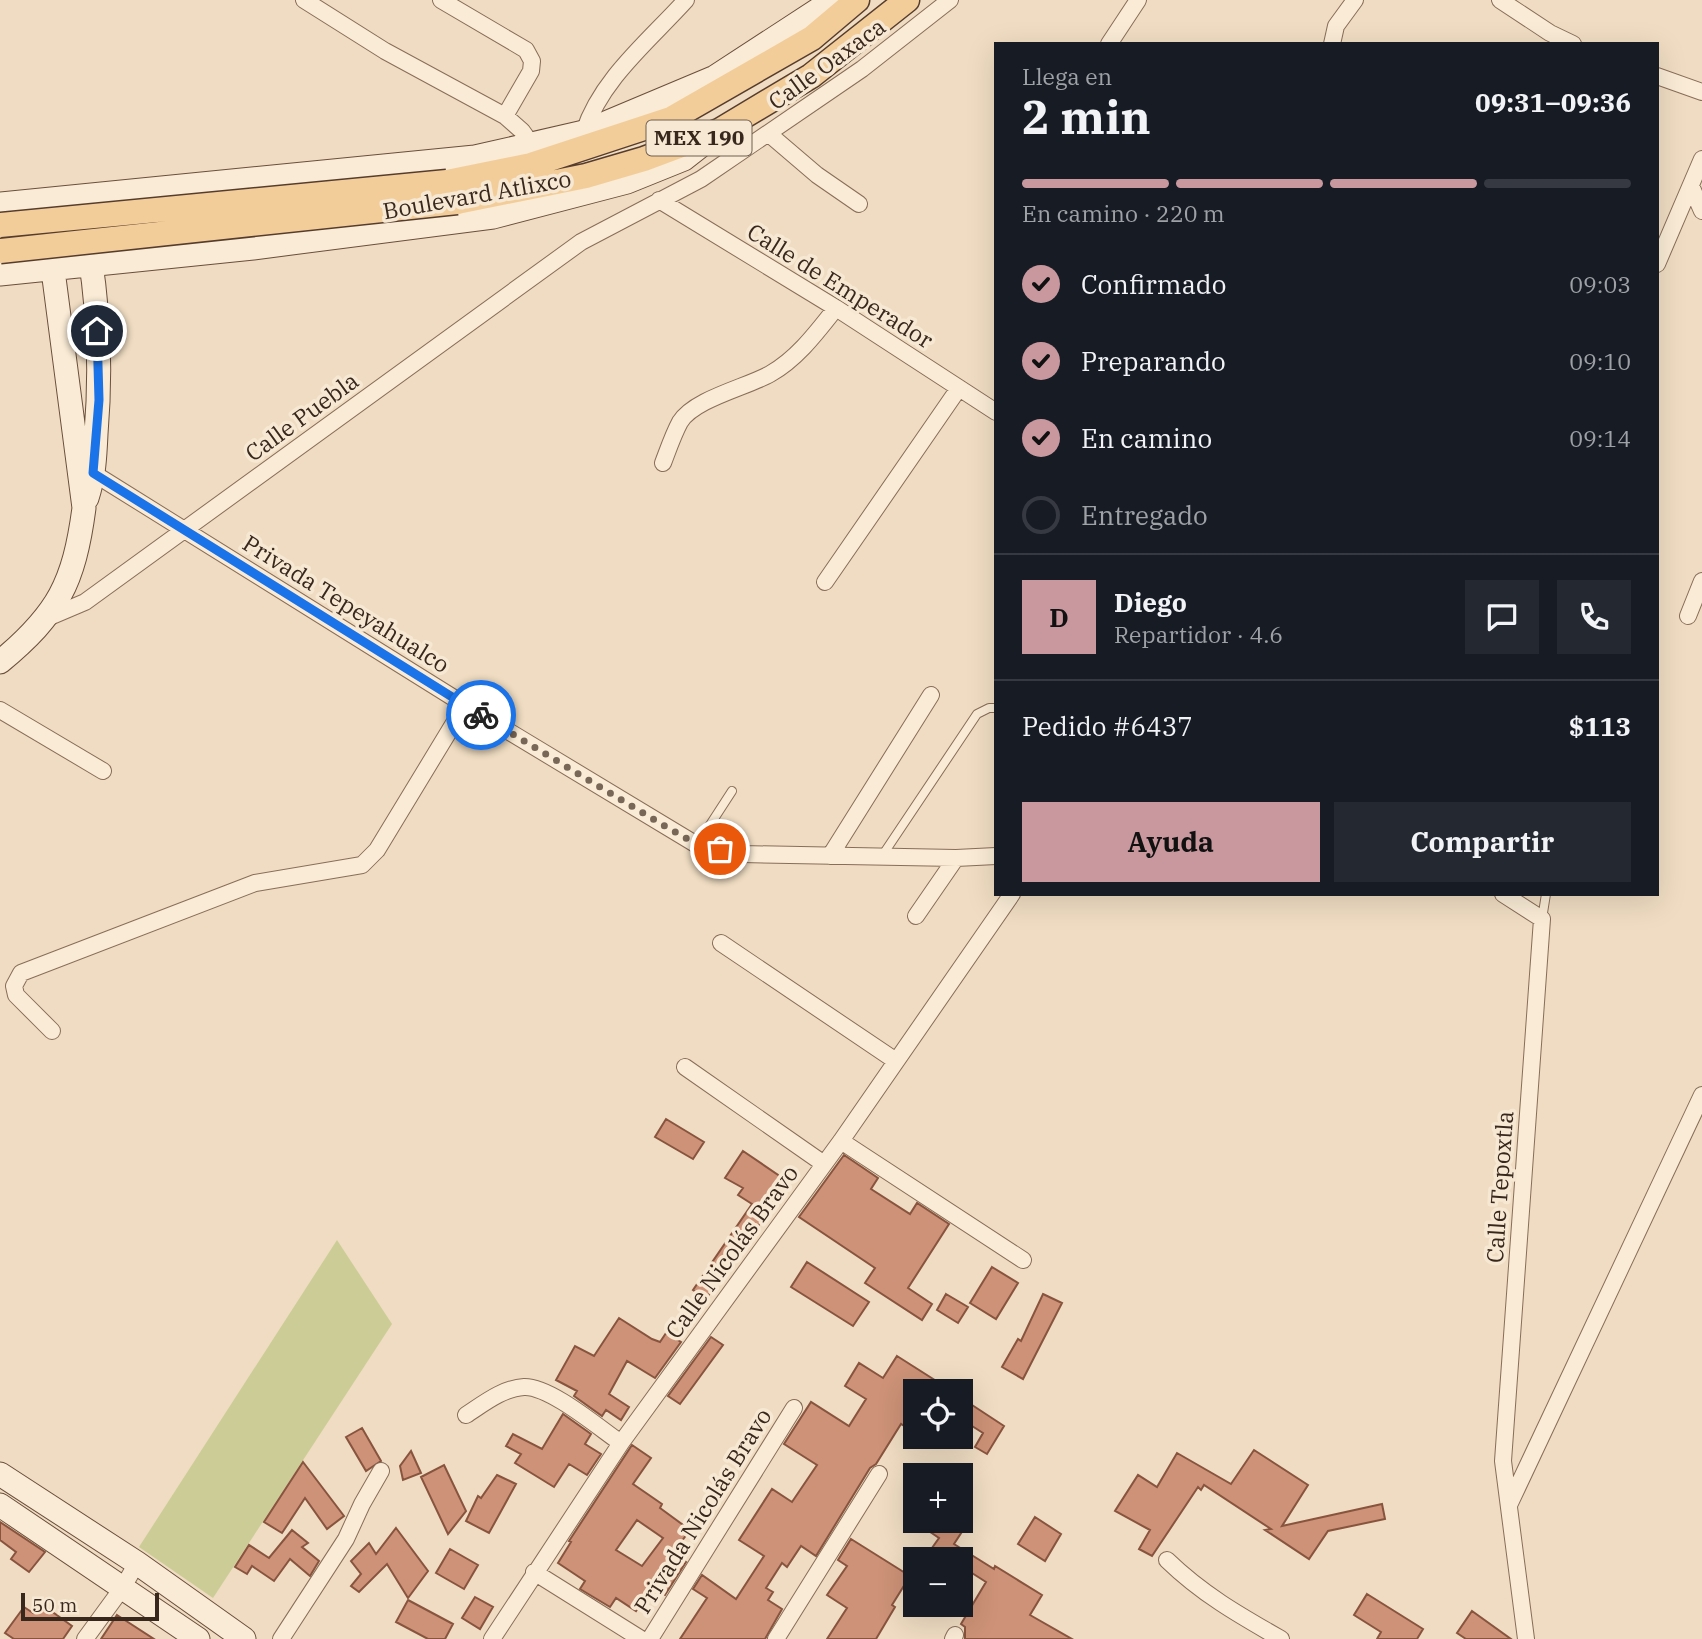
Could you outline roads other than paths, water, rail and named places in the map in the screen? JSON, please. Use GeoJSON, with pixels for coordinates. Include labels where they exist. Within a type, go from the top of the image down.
{"type":"FeatureCollection","features":[{"type":"Feature","properties":{"kind":"main road"},"geometry":{"type":"LineString","coordinates":[[0,204],[475,157],[532,145],[584,132],[715,78],[833,0]]}},
{"type":"Feature","properties":{"kind":"main road","name":"MEX 190"},"geometry":{"type":"LineString","coordinates":[[0,226],[452,192],[671,119],[812,38],[857,0]]}},
{"type":"Feature","properties":{"kind":"main road","name":"Boulevard Atlixco"},"geometry":{"type":"LineString","coordinates":[[0,251],[586,176],[644,159],[719,131],[811,76],[907,0]]}},
{"type":"Feature","properties":{"kind":"main road"},"geometry":{"type":"LineString","coordinates":[[0,274],[182,256],[493,217],[627,182],[684,159],[719,131]]}},
{"type":"Feature","properties":{"kind":"main road"},"geometry":{"type":"LineString","coordinates":[[182,256],[177,237],[177,217],[192,187]]}},
{"type":"Feature","properties":{"kind":"main road"},"geometry":{"type":"LineString","coordinates":[[0,662],[24,642],[45,619],[68,583],[79,546],[86,473],[99,400],[91,264],[77,197]]}},
{"type":"Feature","properties":{"kind":"main road"},"geometry":{"type":"LineString","coordinates":[[43,200],[86,473]]}},
{"type":"Feature","properties":{"kind":"main road"},"geometry":{"type":"LineString","coordinates":[[95,303],[97,291],[104,279],[139,260]]}},
{"type":"Feature","properties":{"kind":"main road"},"geometry":{"type":"LineString","coordinates":[[0,1474],[136,1563],[244,1639]]}},
{"type":"Feature","properties":{"kind":"main road"},"geometry":{"type":"LineString","coordinates":[[0,1505],[198,1639]]}},
{"type":"Feature","properties":{"kind":"street"},"geometry":{"type":"LineString","coordinates":[[304,0],[385,51],[505,116],[522,131],[532,145]]}},
{"type":"Feature","properties":{"kind":"street"},"geometry":{"type":"LineString","coordinates":[[441,0],[526,50],[532,61],[531,71],[505,116]]}},
{"type":"Feature","properties":{"kind":"street"},"geometry":{"type":"LineString","coordinates":[[584,132],[588,119],[605,89],[686,0]]}},
{"type":"Feature","properties":{"kind":"street","name":"Calle Oaxaca"},"geometry":{"type":"LineString","coordinates":[[581,242],[701,179],[862,69],[950,0]]}},
{"type":"Feature","properties":{"kind":"street"},"geometry":{"type":"LineString","coordinates":[[1110,42],[1138,0]]}},
{"type":"Feature","properties":{"kind":"street"},"geometry":{"type":"LineString","coordinates":[[1332,42],[1336,26],[1354,0]]}},
{"type":"Feature","properties":{"kind":"street"},"geometry":{"type":"LineString","coordinates":[[1500,0],[1550,33],[1569,42]]}},
{"type":"Feature","properties":{"kind":"street"},"geometry":{"type":"LineString","coordinates":[[1659,77],[1702,92]]}},
{"type":"Feature","properties":{"kind":"street"},"geometry":{"type":"LineString","coordinates":[[769,134],[817,175],[859,204]]}},
{"type":"Feature","properties":{"kind":"street"},"geometry":{"type":"LineString","coordinates":[[1659,260],[1692,188],[1702,159]]}},
{"type":"Feature","properties":{"kind":"street"},"geometry":{"type":"LineString","coordinates":[[1692,188],[1702,211]]}},
{"type":"Feature","properties":{"kind":"street","name":"Calle de Emperador"},"geometry":{"type":"LineString","coordinates":[[659,200],[836,308],[994,411]]}},
{"type":"Feature","properties":{"kind":"street","name":"Calle Puebla"},"geometry":{"type":"LineString","coordinates":[[45,619],[85,601],[186,530],[581,242]]}},
{"type":"Feature","properties":{"kind":"street"},"geometry":{"type":"LineString","coordinates":[[663,463],[680,421],[690,411],[772,373],[808,342],[836,308]]}},
{"type":"Feature","properties":{"kind":"street"},"geometry":{"type":"LineString","coordinates":[[825,582],[958,388]]}},
{"type":"Feature","properties":{"kind":"street","name":"Privada Tepeyahualco"},"geometry":{"type":"LineString","coordinates":[[86,473],[186,530],[465,705],[698,845],[742,854],[956,858],[994,856]]}},
{"type":"Feature","properties":{"kind":"street"},"geometry":{"type":"LineString","coordinates":[[1688,616],[1702,581]]}},
{"type":"Feature","properties":{"kind":"street"},"geometry":{"type":"LineString","coordinates":[[830,856],[931,695]]}},
{"type":"Feature","properties":{"kind":"street"},"geometry":{"type":"LineString","coordinates":[[52,1031],[16,995],[14,986],[21,973],[254,883],[362,865],[377,850],[465,705]]}},
{"type":"Feature","properties":{"kind":"street"},"geometry":{"type":"LineString","coordinates":[[0,710],[103,771]]}},
{"type":"Feature","properties":{"kind":"street"},"geometry":{"type":"LineString","coordinates":[[916,916],[956,858]]}},
{"type":"Feature","properties":{"kind":"street","name":"Calle Nicolás Bravo"},"geometry":{"type":"LineString","coordinates":[[492,1639],[621,1443],[841,1141],[1011,896]]}},
{"type":"Feature","properties":{"kind":"street"},"geometry":{"type":"LineString","coordinates":[[1506,896],[1542,919]]}},
{"type":"Feature","properties":{"kind":"street","name":"Calle Tepoxtla"},"geometry":{"type":"LineString","coordinates":[[1526,1639],[1503,1461],[1542,919]]}},
{"type":"Feature","properties":{"kind":"street"},"geometry":{"type":"LineString","coordinates":[[721,943],[896,1060]]}},
{"type":"Feature","properties":{"kind":"street"},"geometry":{"type":"LineString","coordinates":[[685,1067],[824,1164]]}},
{"type":"Feature","properties":{"kind":"street"},"geometry":{"type":"LineString","coordinates":[[1510,1503],[1702,1095]]}},
{"type":"Feature","properties":{"kind":"street"},"geometry":{"type":"LineString","coordinates":[[841,1141],[1023,1260]]}},
{"type":"Feature","properties":{"kind":"street"},"geometry":{"type":"LineString","coordinates":[[466,1415],[492,1398],[523,1387],[546,1391],[621,1443]]}},
{"type":"Feature","properties":{"kind":"street","name":"Privada Nicolás Bravo"},"geometry":{"type":"LineString","coordinates":[[650,1639],[794,1408]]}},
{"type":"Feature","properties":{"kind":"street"},"geometry":{"type":"LineString","coordinates":[[281,1639],[346,1539],[381,1471]]}},
{"type":"Feature","properties":{"kind":"street"},"geometry":{"type":"LineString","coordinates":[[776,1639],[879,1474]]}},
{"type":"Feature","properties":{"kind":"street"},"geometry":{"type":"LineString","coordinates":[[1167,1560],[1192,1584],[1219,1604],[1281,1639]]}},
{"type":"Feature","properties":{"kind":"street"},"geometry":{"type":"LineString","coordinates":[[85,1639],[123,1587],[136,1563]]}},
{"type":"Feature","properties":{"kind":"street","name":"Privada Nicolás Bravo"},"geometry":{"type":"LineString","coordinates":[[534,1572],[641,1639]]}},
{"type":"Feature","properties":{"kind":"lane"},"geometry":{"type":"LineString","coordinates":[[882,856],[977,714],[994,708]]}},
{"type":"Feature","properties":{"kind":"lane"},"geometry":{"type":"LineString","coordinates":[[698,845],[732,791]]}},
{"type":"Feature","properties":{"kind":"lane"},"geometry":{"type":"LineString","coordinates":[[1542,919],[1546,896]]}}]}
